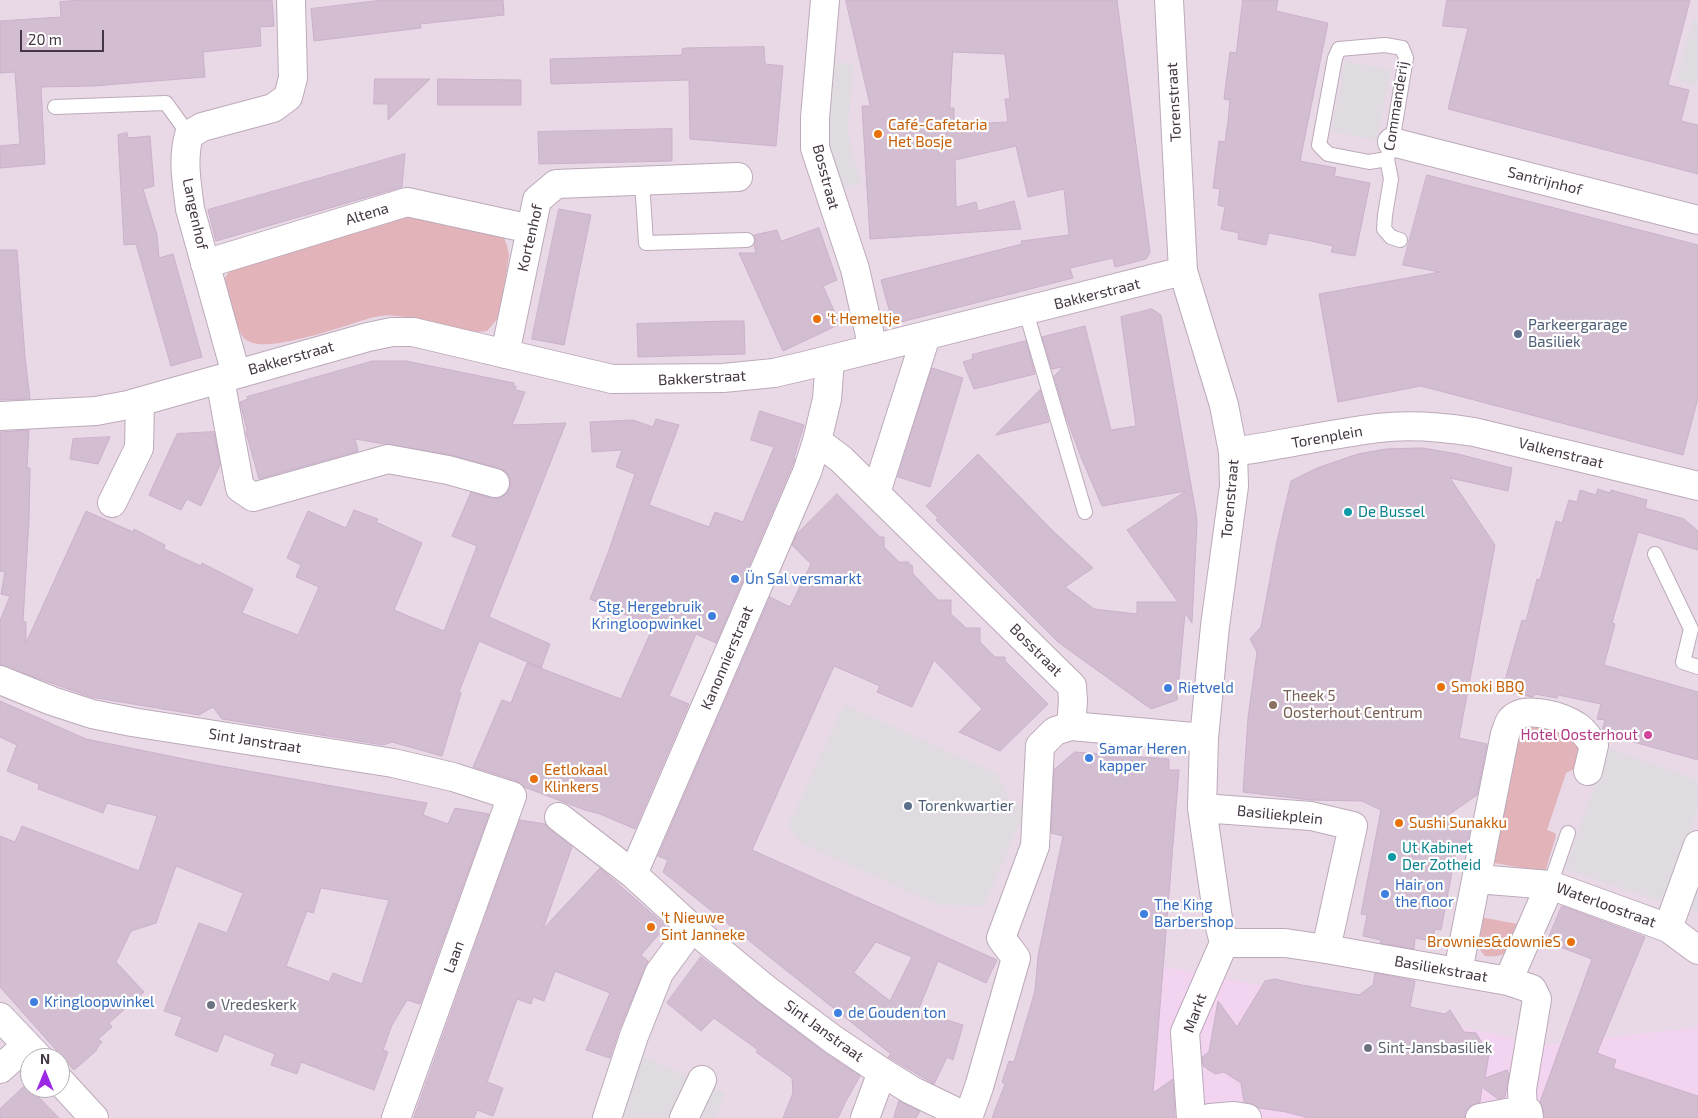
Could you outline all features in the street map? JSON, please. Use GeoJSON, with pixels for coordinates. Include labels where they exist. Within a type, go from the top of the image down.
{"type":"FeatureCollection","features":[{"type":"Feature","properties":{"kind":"street"},"geometry":{"type":"LineString","coordinates":[[189,135],[202,127],[273,108],[288,97],[293,78],[291,0]]}},
{"type":"Feature","properties":{"kind":"street","name":"Bosstraat"},"geometry":{"type":"LineString","coordinates":[[825,0],[815,118],[815,148],[854,269],[873,349]]}},
{"type":"Feature","properties":{"kind":"street","name":"Torenstraat"},"geometry":{"type":"LineString","coordinates":[[1169,0],[1183,271],[1224,405],[1233,452],[1234,486],[1215,626],[1204,738],[1202,808],[1218,919],[1224,943]]}},
{"type":"Feature","properties":{"kind":"street","name":"Langenhof"},"geometry":{"type":"LineString","coordinates":[[189,135],[185,152],[190,210],[205,264],[228,377]]}},
{"type":"Feature","properties":{"kind":"street","name":"Santrijnhof"},"geometry":{"type":"LineString","coordinates":[[1390,151],[1698,220]]}},
{"type":"Feature","properties":{"kind":"street","name":"Kortenhof"},"geometry":{"type":"LineString","coordinates":[[505,354],[537,200],[556,184],[738,178]]}},
{"type":"Feature","properties":{"kind":"street","name":"Altena"},"geometry":{"type":"LineString","coordinates":[[205,264],[407,202],[531,229]]}},
{"type":"Feature","properties":{"kind":"street","name":"Bakkerstraat"},"geometry":{"type":"LineString","coordinates":[[0,416],[96,411],[140,402],[368,337],[392,332],[413,332],[612,379],[723,378],[774,373],[1026,312],[1183,271]]}},
{"type":"Feature","properties":{"kind":"street"},"geometry":{"type":"LineString","coordinates":[[876,492],[926,336]]}},
{"type":"Feature","properties":{"kind":"street"},"geometry":{"type":"LineString","coordinates":[[817,442],[827,399],[830,360]]}},
{"type":"Feature","properties":{"kind":"street"},"geometry":{"type":"LineString","coordinates":[[228,377],[240,488],[253,497],[388,459],[448,470],[495,483]]}},
{"type":"Feature","properties":{"kind":"street"},"geometry":{"type":"LineString","coordinates":[[112,503],[138,448],[140,402]]}},
{"type":"Feature","properties":{"kind":"street","name":"Torenplein"},"geometry":{"type":"LineString","coordinates":[[1233,452],[1379,428],[1422,427]]}},
{"type":"Feature","properties":{"kind":"street","name":"Valkenstraat"},"geometry":{"type":"LineString","coordinates":[[1422,427],[1451,428],[1474,432],[1698,486]]}},
{"type":"Feature","properties":{"kind":"street","name":"Bosstraat"},"geometry":{"type":"LineString","coordinates":[[817,442],[841,459],[876,492],[1072,686],[1071,726]]}},
{"type":"Feature","properties":{"kind":"street","name":"Kanonnierstraat"},"geometry":{"type":"LineString","coordinates":[[633,874],[792,509],[817,442]]}},
{"type":"Feature","properties":{"kind":"street","name":"Sint Janstraat"},"geometry":{"type":"LineString","coordinates":[[0,680],[52,701],[92,714],[393,763],[453,776],[512,796]]}},
{"type":"Feature","properties":{"kind":"street"},"geometry":{"type":"LineString","coordinates":[[1458,972],[1505,734],[1511,720],[1519,713],[1530,712],[1560,717],[1580,728],[1594,745],[1588,771]]}},
{"type":"Feature","properties":{"kind":"street"},"geometry":{"type":"LineString","coordinates":[[1071,726],[1204,738]]}},
{"type":"Feature","properties":{"kind":"street","name":"Sint Janstraat"},"geometry":{"type":"LineString","coordinates":[[560,817],[633,874],[692,928],[767,990],[834,1040],[911,1090],[969,1118],[1016,958],[1002,938],[1035,846],[1040,746],[1055,731],[1071,726]]}},
{"type":"Feature","properties":{"kind":"street","name":"Laan"},"geometry":{"type":"LineString","coordinates":[[396,1118],[512,796]]}},
{"type":"Feature","properties":{"kind":"street","name":"Basiliekplein"},"geometry":{"type":"LineString","coordinates":[[1202,808],[1311,816],[1353,826],[1326,949]]}},
{"type":"Feature","properties":{"kind":"street"},"geometry":{"type":"LineString","coordinates":[[1668,928],[1698,845]]}},
{"type":"Feature","properties":{"kind":"street","name":"Waterloostraat"},"geometry":{"type":"LineString","coordinates":[[1477,879],[1550,885],[1668,928],[1698,950]]}},
{"type":"Feature","properties":{"kind":"street"},"geometry":{"type":"LineString","coordinates":[[1508,981],[1550,885]]}},
{"type":"Feature","properties":{"kind":"street"},"geometry":{"type":"LineString","coordinates":[[607,1118],[634,1036],[659,973],[692,928]]}},
{"type":"Feature","properties":{"kind":"street","name":"Basiliekstraat"},"geometry":{"type":"LineString","coordinates":[[1224,943],[1285,943],[1326,949],[1508,981],[1532,989],[1537,999],[1522,1089],[1525,1114]]}},
{"type":"Feature","properties":{"kind":"street","name":"Markt"},"geometry":{"type":"LineString","coordinates":[[1191,1118],[1185,1032],[1224,943]]}},
{"type":"Feature","properties":{"kind":"street"},"geometry":{"type":"LineString","coordinates":[[0,1016],[29,1048]]}},
{"type":"Feature","properties":{"kind":"street"},"geometry":{"type":"LineString","coordinates":[[0,1069],[20,1059]]}},
{"type":"Feature","properties":{"kind":"street"},"geometry":{"type":"LineString","coordinates":[[865,1118],[882,1072]]}},
{"type":"Feature","properties":{"kind":"street"},"geometry":{"type":"LineString","coordinates":[[684,1118],[702,1080]]}},
{"type":"Feature","properties":{"kind":"street"},"geometry":{"type":"LineString","coordinates":[[70,1092],[94,1118]]}},
{"type":"Feature","properties":{"kind":"street"},"geometry":{"type":"LineString","coordinates":[[1480,1118],[1525,1114]]}},
{"type":"Feature","properties":{"kind":"street"},"geometry":{"type":"LineString","coordinates":[[1210,1118],[1234,1116],[1247,1118]]}},
{"type":"Feature","properties":{"kind":"lane","name":"Commanderij"},"geometry":{"type":"LineString","coordinates":[[1390,151],[1369,162],[1328,154],[1319,145],[1335,58],[1339,49],[1385,45],[1402,48],[1406,58],[1390,151],[1392,179],[1384,229],[1392,237],[1400,240]]}},
{"type":"Feature","properties":{"kind":"lane"},"geometry":{"type":"LineString","coordinates":[[55,107],[166,103],[189,135]]}},
{"type":"Feature","properties":{"kind":"lane"},"geometry":{"type":"LineString","coordinates":[[642,181],[646,243],[747,240]]}},
{"type":"Feature","properties":{"kind":"lane"},"geometry":{"type":"LineString","coordinates":[[1026,312],[1085,512]]}},
{"type":"Feature","properties":{"kind":"lane"},"geometry":{"type":"LineString","coordinates":[[1655,554],[1691,629],[1683,662],[1698,667]]}},
{"type":"Feature","properties":{"kind":"lane"},"geometry":{"type":"LineString","coordinates":[[1550,885],[1568,833]]}},
{"type":"Feature","properties":{"kind":"shaded area"},"geometry":{"type":"Polygon","coordinates":[[[0,0],[1698,0],[1698,1118],[0,1118],[0,0]]]}},
{"type":"Feature","properties":{"kind":"shaded area"},"geometry":{"type":"Polygon","coordinates":[[[1693,19],[1698,20],[1698,86],[1677,80],[1693,19]]]}},
{"type":"Feature","properties":{"kind":"shaded area"},"geometry":{"type":"Polygon","coordinates":[[[1345,61],[1391,70],[1377,140],[1331,132],[1345,61]]]}},
{"type":"Feature","properties":{"kind":"shaded area"},"geometry":{"type":"Polygon","coordinates":[[[831,62],[854,64],[848,125],[850,144],[861,182],[839,190],[826,138],[831,62]]]}},
{"type":"Feature","properties":{"kind":"shaded area"},"geometry":{"type":"Polygon","coordinates":[[[420,216],[503,235],[509,255],[503,296],[498,318],[487,331],[459,330],[417,319],[389,316],[375,317],[288,342],[255,343],[245,339],[241,334],[232,310],[225,278],[233,266],[390,219],[420,216]]]}},
{"type":"Feature","properties":{"kind":"shaded area","name":"Torenkwartier"},"geometry":{"type":"Polygon","coordinates":[[[844,704],[998,774],[1010,802],[1026,809],[984,906],[938,905],[802,844],[788,826],[844,704]]]}},
{"type":"Feature","properties":{"kind":"shaded area"},"geometry":{"type":"Polygon","coordinates":[[[1519,726],[1562,726],[1580,742],[1578,767],[1566,773],[1547,830],[1555,833],[1556,836],[1545,872],[1489,862],[1519,726]]]}},
{"type":"Feature","properties":{"kind":"shaded area"},"geometry":{"type":"Polygon","coordinates":[[[1608,748],[1698,780],[1698,810],[1664,903],[1565,869],[1608,748]]]}},
{"type":"Feature","properties":{"kind":"shaded area"},"geometry":{"type":"Polygon","coordinates":[[[1698,875],[1698,912],[1687,907],[1698,875]]]}},
{"type":"Feature","properties":{"kind":"shaded area"},"geometry":{"type":"Polygon","coordinates":[[[1480,917],[1523,925],[1514,944],[1506,953],[1485,956],[1481,951],[1477,938],[1480,917]]]}},
{"type":"Feature","properties":{"kind":"shaded area"},"geometry":{"type":"Polygon","coordinates":[[[1041,941],[1547,1045],[1698,1027],[1698,1118],[1023,1118],[1041,941]]]}},
{"type":"Feature","properties":{"kind":"shaded area"},"geometry":{"type":"Polygon","coordinates":[[[622,1047],[725,1093],[716,1118],[603,1118],[622,1047]]]}},
{"type":"Feature","properties":{"kind":"building"},"geometry":{"type":"Polygon","coordinates":[[[83,0],[272,0],[274,26],[260,27],[261,46],[203,52],[205,77],[93,86],[41,87],[45,164],[0,168],[0,146],[20,144],[15,72],[0,73],[0,21],[61,17],[60,2],[83,0]]]}},
{"type":"Feature","properties":{"kind":"building"},"geometry":{"type":"Polygon","coordinates":[[[383,0],[503,0],[504,15],[420,24],[421,28],[314,41],[311,9],[383,0]]]}},
{"type":"Feature","properties":{"kind":"building"},"geometry":{"type":"Polygon","coordinates":[[[846,0],[1117,0],[1150,252],[1146,259],[1115,267],[1113,258],[1070,268],[1073,278],[893,324],[881,280],[1022,244],[1021,241],[1069,235],[1064,189],[1028,197],[1016,146],[955,160],[956,207],[976,202],[978,211],[1014,201],[1021,229],[870,239],[862,106],[870,106],[846,0]],[[953,52],[950,108],[954,108],[954,125],[1008,122],[1005,99],[1010,99],[1005,54],[953,52]]]}},
{"type":"Feature","properties":{"kind":"building"},"geometry":{"type":"Polygon","coordinates":[[[1243,0],[1278,0],[1276,11],[1328,23],[1300,161],[1336,168],[1334,176],[1370,183],[1355,256],[1331,252],[1333,246],[1269,233],[1266,245],[1238,239],[1239,233],[1221,229],[1225,207],[1218,205],[1220,189],[1213,188],[1219,141],[1225,142],[1228,121],[1230,100],[1224,99],[1230,52],[1236,53],[1243,0]]]}},
{"type":"Feature","properties":{"kind":"building"},"geometry":{"type":"Polygon","coordinates":[[[1447,0],[1690,0],[1668,85],[1689,90],[1681,121],[1698,125],[1698,174],[1448,109],[1468,28],[1443,26],[1447,0]]]}},
{"type":"Feature","properties":{"kind":"building"},"geometry":{"type":"Polygon","coordinates":[[[764,47],[765,64],[783,66],[776,146],[690,139],[689,80],[551,84],[550,59],[682,55],[682,49],[686,48],[764,47]]]}},
{"type":"Feature","properties":{"kind":"building"},"geometry":{"type":"Polygon","coordinates":[[[375,79],[430,79],[388,120],[388,104],[374,104],[375,79]]]}},
{"type":"Feature","properties":{"kind":"building"},"geometry":{"type":"Polygon","coordinates":[[[438,79],[521,80],[521,105],[438,105],[438,79]]]}},
{"type":"Feature","properties":{"kind":"building"},"geometry":{"type":"Polygon","coordinates":[[[672,129],[672,161],[539,164],[538,132],[672,129]]]}},
{"type":"Feature","properties":{"kind":"building"},"geometry":{"type":"Polygon","coordinates":[[[127,133],[128,138],[150,136],[154,186],[143,189],[157,235],[159,258],[173,254],[202,357],[171,366],[136,244],[124,245],[118,135],[127,133]]]}},
{"type":"Feature","properties":{"kind":"building"},"geometry":{"type":"Polygon","coordinates":[[[405,154],[402,187],[216,241],[208,210],[405,154]]]}},
{"type":"Feature","properties":{"kind":"building"},"geometry":{"type":"Polygon","coordinates":[[[1427,175],[1698,245],[1698,398],[1683,455],[1421,386],[1338,402],[1319,294],[1440,272],[1403,265],[1427,175]]]}},
{"type":"Feature","properties":{"kind":"building"},"geometry":{"type":"Polygon","coordinates":[[[559,209],[591,215],[564,345],[532,339],[559,209]]]}},
{"type":"Feature","properties":{"kind":"building"},"geometry":{"type":"Polygon","coordinates":[[[819,228],[837,280],[823,286],[840,324],[783,351],[739,253],[756,253],[754,245],[756,239],[754,235],[777,230],[781,241],[819,228]]]}},
{"type":"Feature","properties":{"kind":"building"},"geometry":{"type":"Polygon","coordinates":[[[0,250],[17,250],[30,399],[0,400],[0,250]]]}},
{"type":"Feature","properties":{"kind":"building"},"geometry":{"type":"Polygon","coordinates":[[[1152,309],[1161,315],[1197,523],[1192,623],[1185,613],[1177,700],[1151,709],[1058,642],[936,520],[938,518],[926,506],[978,454],[1053,531],[1093,568],[1065,587],[1094,609],[1137,614],[1137,602],[1178,602],[1127,530],[1186,491],[1102,506],[1066,417],[1054,376],[1063,367],[1052,369],[1042,337],[1085,326],[1111,430],[1136,426],[1121,317],[1152,309]]]}},
{"type":"Feature","properties":{"kind":"building"},"geometry":{"type":"Polygon","coordinates":[[[744,321],[745,354],[638,357],[637,324],[744,321]]]}},
{"type":"Feature","properties":{"kind":"building"},"geometry":{"type":"Polygon","coordinates":[[[1026,341],[1035,374],[974,389],[963,362],[973,359],[972,355],[1026,341]]]}},
{"type":"Feature","properties":{"kind":"building"},"geometry":{"type":"Polygon","coordinates":[[[373,361],[406,361],[514,383],[513,386],[516,386],[515,390],[525,392],[512,425],[566,423],[489,617],[550,644],[541,668],[479,641],[459,692],[461,693],[442,756],[392,742],[383,745],[222,719],[213,707],[199,715],[91,697],[0,665],[0,621],[10,596],[1,594],[5,572],[0,571],[0,432],[29,430],[27,468],[30,468],[29,520],[23,621],[26,622],[26,643],[86,511],[133,532],[134,529],[165,545],[164,549],[201,566],[202,563],[253,589],[242,613],[298,635],[319,587],[296,577],[301,565],[287,558],[308,511],[346,528],[354,510],[378,519],[376,522],[422,543],[394,610],[444,631],[477,546],[452,536],[471,492],[491,498],[499,498],[506,494],[510,487],[510,480],[506,472],[499,468],[451,455],[355,439],[358,451],[259,479],[246,432],[240,402],[248,399],[247,397],[373,361]]]}},
{"type":"Feature","properties":{"kind":"building"},"geometry":{"type":"Polygon","coordinates":[[[932,368],[963,378],[930,487],[898,477],[932,368]]]}},
{"type":"Feature","properties":{"kind":"building"},"geometry":{"type":"Polygon","coordinates":[[[1040,390],[1049,422],[996,435],[1040,390]]]}},
{"type":"Feature","properties":{"kind":"building"},"geometry":{"type":"Polygon","coordinates":[[[760,411],[804,425],[795,459],[716,643],[696,634],[669,696],[689,704],[635,829],[600,814],[524,787],[517,781],[473,767],[502,700],[511,703],[527,663],[621,699],[653,627],[590,599],[635,474],[616,467],[622,450],[592,452],[590,422],[633,420],[653,427],[656,419],[679,425],[649,505],[709,527],[715,512],[743,522],[774,447],[751,440],[760,411]]]}},
{"type":"Feature","properties":{"kind":"building"},"geometry":{"type":"Polygon","coordinates":[[[214,432],[220,465],[201,506],[187,499],[181,510],[149,495],[177,434],[214,432]]]}},
{"type":"Feature","properties":{"kind":"building"},"geometry":{"type":"Polygon","coordinates":[[[110,437],[98,464],[70,459],[73,439],[110,437]]]}},
{"type":"Feature","properties":{"kind":"building"},"geometry":{"type":"Polygon","coordinates":[[[1423,448],[1458,454],[1512,468],[1508,491],[1450,478],[1495,545],[1459,738],[1487,744],[1477,795],[1441,820],[1471,825],[1466,848],[1457,846],[1441,930],[1435,929],[1432,941],[1415,938],[1414,949],[1380,943],[1381,940],[1363,936],[1367,915],[1361,914],[1381,810],[1362,801],[1310,800],[1243,792],[1248,718],[1257,652],[1250,639],[1261,627],[1277,541],[1291,481],[1317,468],[1358,454],[1386,449],[1423,448]]]}},
{"type":"Feature","properties":{"kind":"building"},"geometry":{"type":"Polygon","coordinates":[[[1598,489],[1610,493],[1611,490],[1647,500],[1645,508],[1684,519],[1698,531],[1698,550],[1638,532],[1612,623],[1615,624],[1604,665],[1698,692],[1698,760],[1605,734],[1602,730],[1605,720],[1597,719],[1601,704],[1558,695],[1557,698],[1535,694],[1533,697],[1502,691],[1522,620],[1526,621],[1537,579],[1540,580],[1556,521],[1562,523],[1569,500],[1577,502],[1580,490],[1596,495],[1598,489]]]}},
{"type":"Feature","properties":{"kind":"building"},"geometry":{"type":"Polygon","coordinates":[[[837,494],[880,537],[884,537],[884,547],[899,562],[909,562],[909,565],[912,565],[913,574],[938,600],[951,600],[951,614],[966,628],[980,628],[980,642],[995,657],[1005,657],[1005,661],[1048,704],[1000,751],[959,732],[982,709],[934,660],[912,707],[877,692],[880,686],[834,666],[752,850],[997,960],[986,983],[938,961],[918,1011],[963,1025],[953,1060],[947,1057],[934,1084],[888,1057],[891,1054],[663,872],[668,860],[658,856],[770,597],[790,607],[811,564],[792,545],[797,534],[837,494]],[[876,942],[854,973],[890,1001],[912,957],[876,942]]]}},
{"type":"Feature","properties":{"kind":"building"},"geometry":{"type":"Polygon","coordinates":[[[0,701],[86,739],[204,763],[427,803],[423,815],[448,824],[455,808],[489,814],[420,1004],[407,1000],[392,1025],[383,1050],[388,1052],[374,1090],[301,1062],[297,1074],[271,1065],[275,1054],[224,1034],[217,1052],[175,1035],[182,1017],[164,1011],[199,923],[227,933],[243,893],[176,866],[156,923],[131,931],[116,962],[144,992],[109,1023],[112,1027],[98,1039],[102,1042],[97,1050],[74,1070],[70,1066],[70,1048],[54,1048],[0,987],[0,836],[15,842],[22,826],[139,871],[157,816],[107,803],[103,813],[38,789],[39,784],[7,771],[17,745],[0,737],[0,701]],[[321,888],[313,913],[307,911],[286,966],[329,982],[333,973],[362,984],[389,900],[321,888]]]}},
{"type":"Feature","properties":{"kind":"building"},"geometry":{"type":"Polygon","coordinates":[[[1075,752],[1169,759],[1169,770],[1179,770],[1153,1093],[1173,1079],[1175,1118],[992,1118],[1005,1084],[1002,1082],[1009,1061],[1014,1062],[1035,991],[1038,956],[1063,836],[1051,833],[1054,770],[1075,752]]]}},
{"type":"Feature","properties":{"kind":"building"},"geometry":{"type":"Polygon","coordinates":[[[520,820],[545,824],[572,847],[543,929],[600,868],[666,926],[641,955],[648,961],[619,1030],[610,1058],[586,1050],[610,993],[555,971],[544,1001],[533,997],[531,1004],[517,999],[487,1082],[503,1088],[493,1116],[477,1110],[474,1118],[414,1118],[520,820]]]}},
{"type":"Feature","properties":{"kind":"building"},"geometry":{"type":"Polygon","coordinates":[[[1562,906],[1645,937],[1597,1053],[1616,1060],[1613,1068],[1698,1096],[1698,1118],[1544,1118],[1540,1102],[1592,959],[1547,942],[1562,906]]]}},
{"type":"Feature","properties":{"kind":"building"},"geometry":{"type":"Polygon","coordinates":[[[701,957],[825,1053],[860,1076],[838,1118],[783,1118],[793,1093],[792,1078],[714,1018],[701,1031],[667,1003],[701,957]]]}},
{"type":"Feature","properties":{"kind":"building","name":"Sint-Jansbasiliek"},"geometry":{"type":"Polygon","coordinates":[[[1375,973],[1415,981],[1410,1007],[1445,1014],[1450,1010],[1464,1032],[1476,1033],[1489,1054],[1485,1078],[1507,1070],[1509,1074],[1505,1097],[1498,1099],[1482,1087],[1480,1102],[1470,1106],[1465,1112],[1465,1118],[1309,1118],[1259,1108],[1244,1102],[1241,1083],[1224,1072],[1215,1074],[1203,1066],[1202,1057],[1209,1052],[1218,1001],[1237,1027],[1265,981],[1275,979],[1359,995],[1373,985],[1375,973]]]}},
{"type":"Feature","properties":{"kind":"building"},"geometry":{"type":"Polygon","coordinates":[[[20,1090],[20,1098],[40,1098],[59,1118],[0,1118],[0,1109],[20,1090]]]}},
{"type":"Feature","properties":{"kind":"building"},"geometry":{"type":"Polygon","coordinates":[[[899,1101],[920,1111],[916,1118],[894,1118],[899,1101]]]}},
{"type":"Feature","properties":{"kind":"place","name":"Café-Cafetaria Het Bosje"},"geometry":{"type":"Point","coordinates":[878,134]}},
{"type":"Feature","properties":{"kind":"place","name":"'t Hemeltje"},"geometry":{"type":"Point","coordinates":[817,319]}},
{"type":"Feature","properties":{"kind":"place","name":"Parkeergarage Basiliek"},"geometry":{"type":"Point","coordinates":[1518,334]}},
{"type":"Feature","properties":{"kind":"place","name":"De Bussel"},"geometry":{"type":"Point","coordinates":[1348,512]}},
{"type":"Feature","properties":{"kind":"place","name":"Ün Sal versmarkt"},"geometry":{"type":"Point","coordinates":[735,579]}},
{"type":"Feature","properties":{"kind":"place","name":"Stg. Hergebruik Kringloopwinkel"},"geometry":{"type":"Point","coordinates":[712,616]}},
{"type":"Feature","properties":{"kind":"place","name":"Smoki BBQ"},"geometry":{"type":"Point","coordinates":[1441,687]}},
{"type":"Feature","properties":{"kind":"place","name":"Rietveld"},"geometry":{"type":"Point","coordinates":[1168,688]}},
{"type":"Feature","properties":{"kind":"place","name":"Theek 5 Oosterhout Centrum"},"geometry":{"type":"Point","coordinates":[1273,705]}},
{"type":"Feature","properties":{"kind":"place","name":"Hotel Oosterhout"},"geometry":{"type":"Point","coordinates":[1648,735]}},
{"type":"Feature","properties":{"kind":"place","name":"Samar Heren kapper"},"geometry":{"type":"Point","coordinates":[1089,758]}},
{"type":"Feature","properties":{"kind":"place","name":"Eetlokaal Klinkers"},"geometry":{"type":"Point","coordinates":[534,779]}},
{"type":"Feature","properties":{"kind":"place","name":"Torenkwartier"},"geometry":{"type":"Point","coordinates":[908,806]}},
{"type":"Feature","properties":{"kind":"place","name":"Sushi Sunakku"},"geometry":{"type":"Point","coordinates":[1399,823]}},
{"type":"Feature","properties":{"kind":"place","name":"Ut Kabinet Der Zotheid"},"geometry":{"type":"Point","coordinates":[1392,857]}},
{"type":"Feature","properties":{"kind":"place","name":"Hair on the floor"},"geometry":{"type":"Point","coordinates":[1385,894]}},
{"type":"Feature","properties":{"kind":"place","name":"The King Barbershop"},"geometry":{"type":"Point","coordinates":[1144,914]}},
{"type":"Feature","properties":{"kind":"place","name":"'t Nieuwe Sint Janneke"},"geometry":{"type":"Point","coordinates":[651,927]}},
{"type":"Feature","properties":{"kind":"place","name":"Brownies&downieS"},"geometry":{"type":"Point","coordinates":[1571,942]}},
{"type":"Feature","properties":{"kind":"place","name":"Kringloopwinkel"},"geometry":{"type":"Point","coordinates":[34,1002]}},
{"type":"Feature","properties":{"kind":"place","name":"Vredeskerk"},"geometry":{"type":"Point","coordinates":[211,1005]}},
{"type":"Feature","properties":{"kind":"place","name":"de Gouden ton"},"geometry":{"type":"Point","coordinates":[838,1013]}},
{"type":"Feature","properties":{"kind":"place","name":"Sint-Jansbasiliek"},"geometry":{"type":"Point","coordinates":[1368,1048]}}]}
